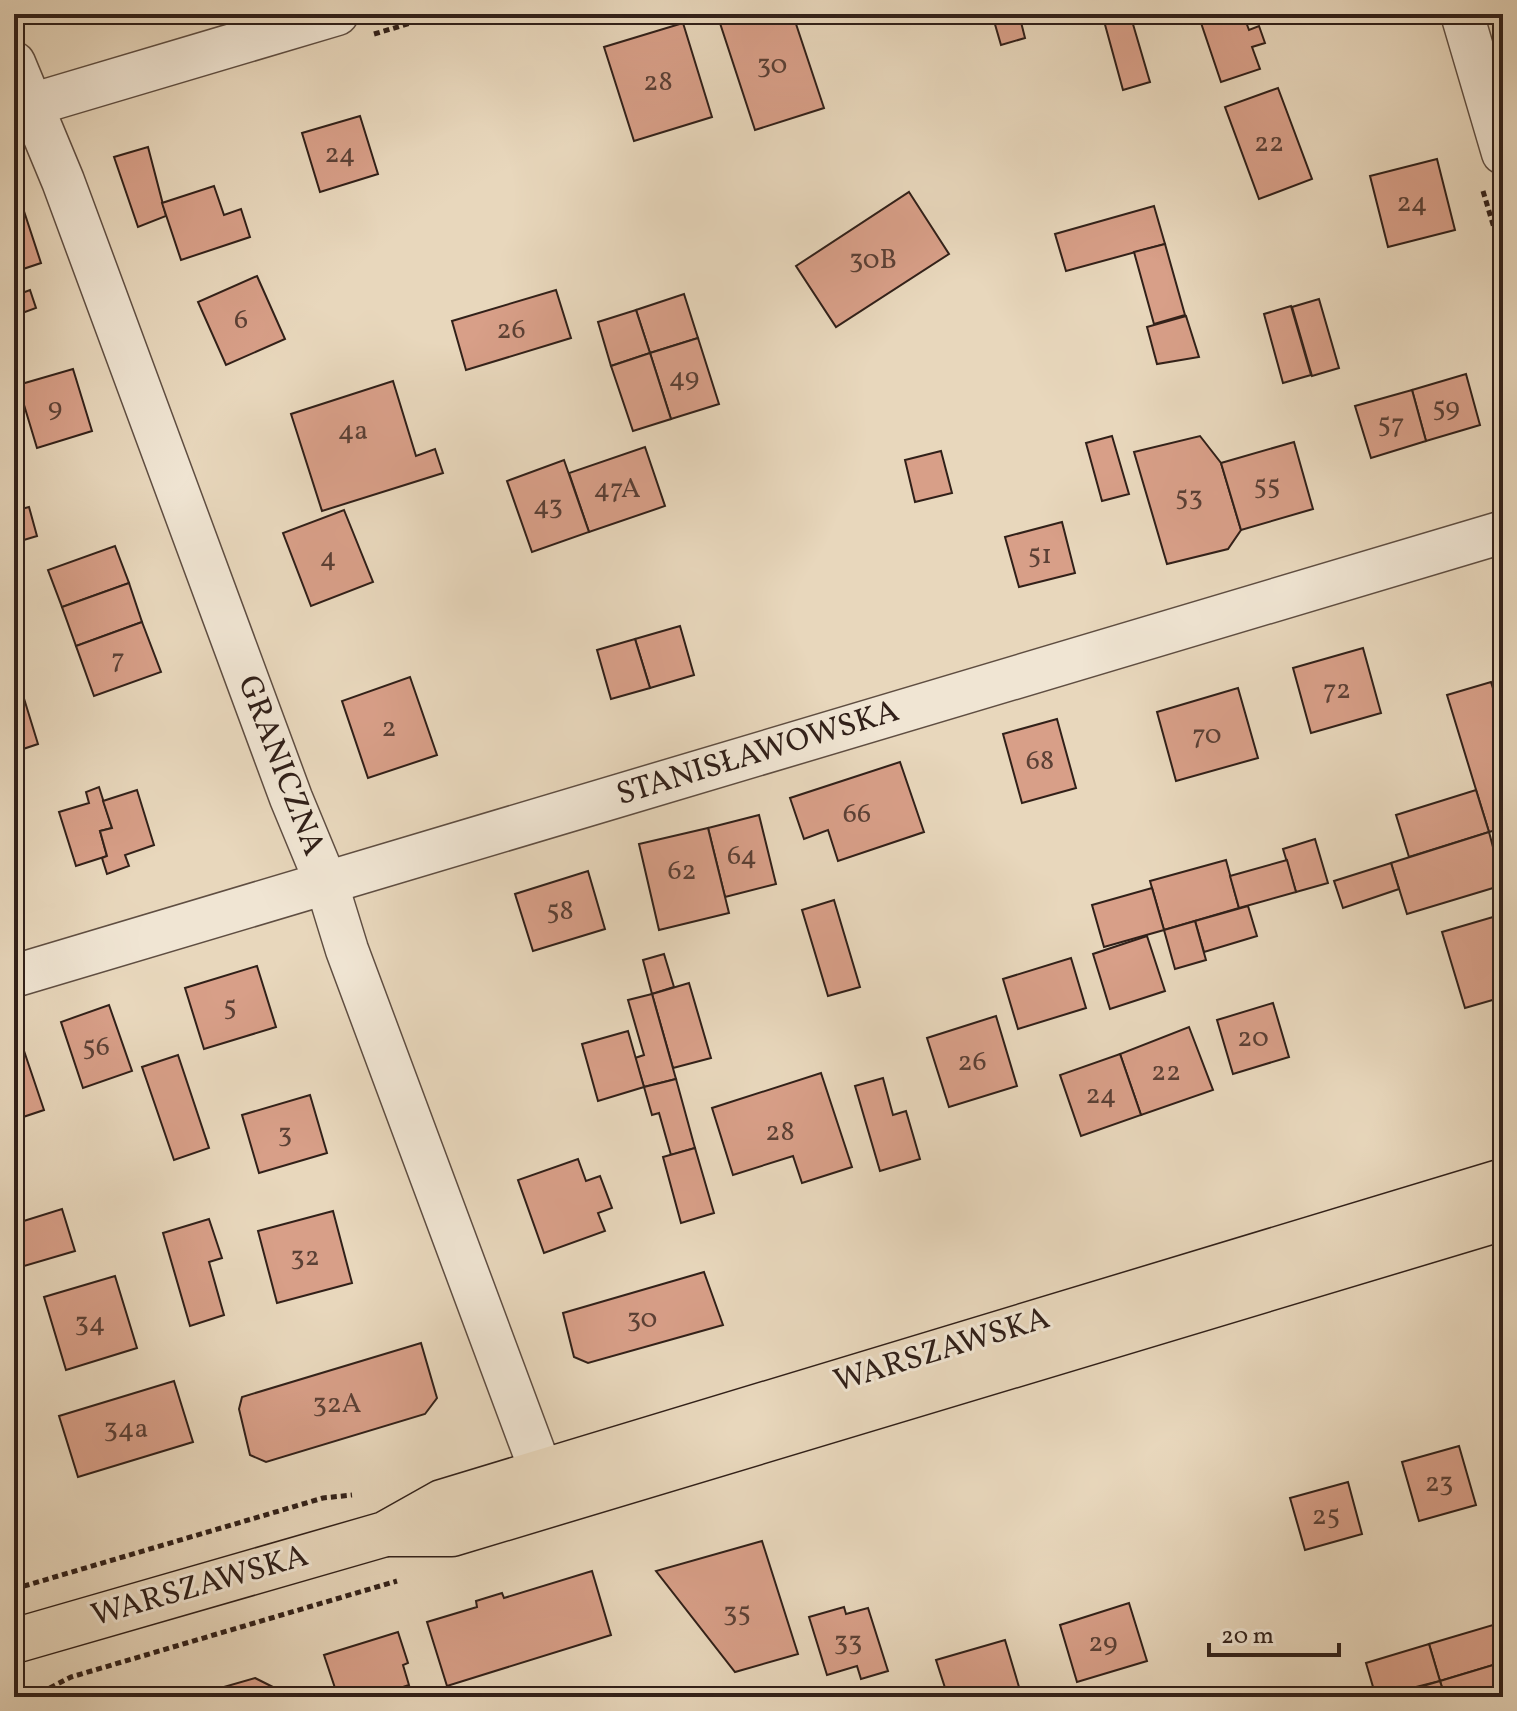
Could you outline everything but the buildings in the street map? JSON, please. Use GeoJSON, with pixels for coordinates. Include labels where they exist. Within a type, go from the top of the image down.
{"type":"FeatureCollection","features":[{"type":"Feature","properties":{"kind":"main road","name":"WARSZAWSKA"},"geometry":{"type":"LineString","coordinates":[[14,1641],[385,1534],[442,1502],[1503,1181]]}},
{"type":"Feature","properties":{"kind":"main road","name":"WARSZAWSKA"},"geometry":{"type":"LineString","coordinates":[[385,1534],[452,1534],[1503,1218]]}},
{"type":"Feature","properties":{"kind":"street"},"geometry":{"type":"LineString","coordinates":[[22,108],[337,14]]}},
{"type":"Feature","properties":{"kind":"street"},"geometry":{"type":"LineString","coordinates":[[1462,14],[1503,153]]}},
{"type":"Feature","properties":{"kind":"street","name":"GRANICZNA"},"geometry":{"type":"LineString","coordinates":[[14,63],[22,108],[63,181],[327,885],[347,950],[541,1471]]}},
{"type":"Feature","properties":{"kind":"street","name":"STANISŁAWOWSKA"},"geometry":{"type":"LineString","coordinates":[[14,976],[1503,532]]}},
{"type":"Feature","properties":{"kind":"path"},"geometry":{"type":"LineString","coordinates":[[14,1589],[323,1498]]}}]}
